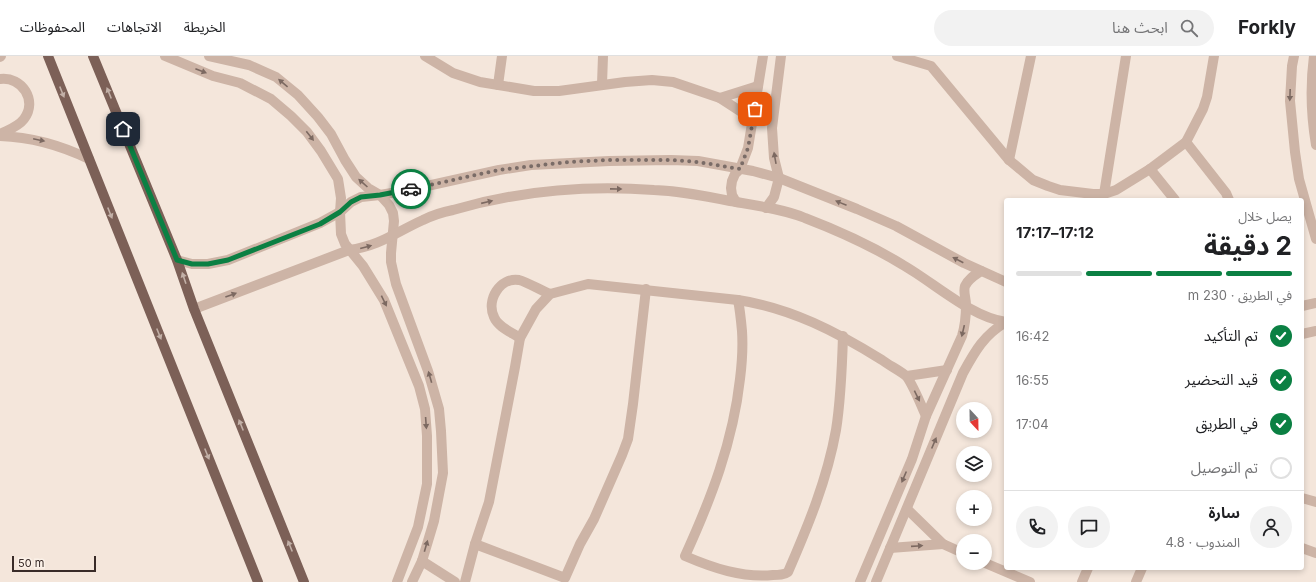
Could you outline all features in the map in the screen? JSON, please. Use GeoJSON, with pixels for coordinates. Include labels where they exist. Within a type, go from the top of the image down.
{"type":"FeatureCollection","features":[{"type":"Feature","properties":{"kind":"main road"},"geometry":{"type":"LineString","coordinates":[[48,56],[258,582]]}},
{"type":"Feature","properties":{"kind":"main road"},"geometry":{"type":"LineString","coordinates":[[94,56],[177,260],[194,309],[304,582]]}},
{"type":"Feature","properties":{"kind":"street"},"geometry":{"type":"LineString","coordinates":[[165,56],[213,76],[240,83],[271,99],[307,132],[322,151],[338,179],[341,198],[341,234],[349,250],[363,266],[384,300],[419,386],[425,409],[427,436],[427,484],[418,527],[397,582]]}},
{"type":"Feature","properties":{"kind":"street"},"geometry":{"type":"LineString","coordinates":[[209,56],[249,65],[276,77],[298,95],[331,134],[356,177],[368,188],[380,195],[393,213],[394,221],[391,262],[396,284],[428,370],[439,409],[443,473],[434,521],[422,561],[412,582]]}},
{"type":"Feature","properties":{"kind":"street"},"geometry":{"type":"LineString","coordinates":[[425,56],[454,73],[480,82],[534,91],[559,91],[602,84],[652,80],[673,82],[720,98],[740,111],[753,122]]}},
{"type":"Feature","properties":{"kind":"street"},"geometry":{"type":"LineString","coordinates":[[498,85],[502,56]]}},
{"type":"Feature","properties":{"kind":"street"},"geometry":{"type":"LineString","coordinates":[[602,84],[603,56]]}},
{"type":"Feature","properties":{"kind":"street"},"geometry":{"type":"LineString","coordinates":[[736,202],[732,195],[732,181],[735,174],[740,169],[748,148],[763,56]]}},
{"type":"Feature","properties":{"kind":"street"},"geometry":{"type":"LineString","coordinates":[[766,208],[774,197],[779,178],[774,158],[772,128],[781,56]]}},
{"type":"Feature","properties":{"kind":"street"},"geometry":{"type":"LineString","coordinates":[[897,56],[932,61],[1009,160],[1033,180],[1060,190],[1093,194],[1104,194],[1116,190],[1150,169],[1186,142],[1203,109],[1207,97],[1214,56]]}},
{"type":"Feature","properties":{"kind":"street"},"geometry":{"type":"LineString","coordinates":[[1009,160],[1031,56]]}},
{"type":"Feature","properties":{"kind":"street"},"geometry":{"type":"LineString","coordinates":[[1104,194],[1126,56]]}},
{"type":"Feature","properties":{"kind":"street"},"geometry":{"type":"LineString","coordinates":[[1294,56],[1290,101],[1295,152],[1299,179],[1316,239]]}},
{"type":"Feature","properties":{"kind":"street"},"geometry":{"type":"LineString","coordinates":[[1314,56],[1311,80],[1312,121],[1316,145]]}},
{"type":"Feature","properties":{"kind":"street"},"geometry":{"type":"LineString","coordinates":[[0,79],[11,79],[22,86],[26,91],[29,103],[27,115],[24,120],[0,135]]}},
{"type":"Feature","properties":{"kind":"street"},"geometry":{"type":"LineString","coordinates":[[720,98],[758,86]]}},
{"type":"Feature","properties":{"kind":"street"},"geometry":{"type":"LineString","coordinates":[[0,135],[44,141],[89,159]]}},
{"type":"Feature","properties":{"kind":"street"},"geometry":{"type":"LineString","coordinates":[[1186,142],[1226,193],[1228,198]]}},
{"type":"Feature","properties":{"kind":"street"},"geometry":{"type":"LineString","coordinates":[[177,260],[192,264],[208,264],[228,260],[320,224],[340,212],[351,202],[361,197],[380,195],[499,170],[568,162],[609,160],[671,160],[698,162],[740,169],[779,178],[896,226],[929,245],[1004,281]]}},
{"type":"Feature","properties":{"kind":"street"},"geometry":{"type":"LineString","coordinates":[[1150,169],[1173,198]]}},
{"type":"Feature","properties":{"kind":"street"},"geometry":{"type":"LineString","coordinates":[[194,309],[349,250],[372,245],[423,219],[454,209],[506,197],[556,190],[604,188],[688,193],[803,216],[861,242],[904,265],[983,316],[1004,322]]}},
{"type":"Feature","properties":{"kind":"street"},"geometry":{"type":"LineString","coordinates":[[860,582],[912,459],[926,416],[962,336],[965,326],[965,287],[967,282],[981,271]]}},
{"type":"Feature","properties":{"kind":"street"},"geometry":{"type":"LineString","coordinates":[[520,338],[500,325],[494,318],[491,309],[492,300],[496,292],[502,285],[510,281],[519,280],[550,294]]}},
{"type":"Feature","properties":{"kind":"street"},"geometry":{"type":"LineString","coordinates":[[465,582],[475,544],[489,502],[516,367],[520,338],[536,309],[550,294],[588,284],[738,300],[780,310],[804,318],[843,336],[907,376],[926,416]]}},
{"type":"Feature","properties":{"kind":"street"},"geometry":{"type":"LineString","coordinates":[[475,544],[565,578],[580,544],[594,519],[628,439],[646,289]]}},
{"type":"Feature","properties":{"kind":"street"},"geometry":{"type":"LineString","coordinates":[[738,300],[742,332],[738,399],[722,465],[685,556],[710,566],[741,574],[756,576],[784,574],[788,572],[811,518],[827,469],[837,422],[841,385],[843,336]]}},
{"type":"Feature","properties":{"kind":"street"},"geometry":{"type":"LineString","coordinates":[[1304,306],[1316,303]]}},
{"type":"Feature","properties":{"kind":"street"},"geometry":{"type":"LineString","coordinates":[[876,582],[963,373],[986,336],[1004,323]]}},
{"type":"Feature","properties":{"kind":"street"},"geometry":{"type":"LineString","coordinates":[[1304,334],[1316,331]]}},
{"type":"Feature","properties":{"kind":"street"},"geometry":{"type":"LineString","coordinates":[[907,376],[947,370],[963,373]]}},
{"type":"Feature","properties":{"kind":"street"},"geometry":{"type":"LineString","coordinates":[[912,459],[924,464]]}},
{"type":"Feature","properties":{"kind":"street"},"geometry":{"type":"LineString","coordinates":[[1304,499],[1316,502]]}},
{"type":"Feature","properties":{"kind":"street"},"geometry":{"type":"LineString","coordinates":[[907,509],[943,544],[956,550]]}},
{"type":"Feature","properties":{"kind":"street"},"geometry":{"type":"LineString","coordinates":[[890,548],[943,544]]}},
{"type":"Feature","properties":{"kind":"street"},"geometry":{"type":"LineString","coordinates":[[1304,549],[1316,553]]}},
{"type":"Feature","properties":{"kind":"street"},"geometry":{"type":"LineString","coordinates":[[868,560],[881,567]]}},
{"type":"Feature","properties":{"kind":"street"},"geometry":{"type":"LineString","coordinates":[[422,561],[455,582]]}},
{"type":"Feature","properties":{"kind":"street"},"geometry":{"type":"LineString","coordinates":[[992,567],[1008,578],[1030,582]]}},
{"type":"Feature","properties":{"kind":"street"},"geometry":{"type":"LineString","coordinates":[[1082,582],[1087,570]]}},
{"type":"Feature","properties":{"kind":"street"},"geometry":{"type":"LineString","coordinates":[[1136,582],[1141,570]]}},
{"type":"Feature","properties":{"kind":"way so far"},"geometry":{"type":"LineString","coordinates":[[411,189],[499,170],[568,162],[609,160],[671,160],[698,162],[740,169],[748,148],[755,109]]}},
{"type":"Feature","properties":{"kind":"route"},"geometry":{"type":"LineString","coordinates":[[123,129],[177,260],[192,264],[219,263],[320,224],[340,212],[351,202],[361,197],[411,189]]}}]}
